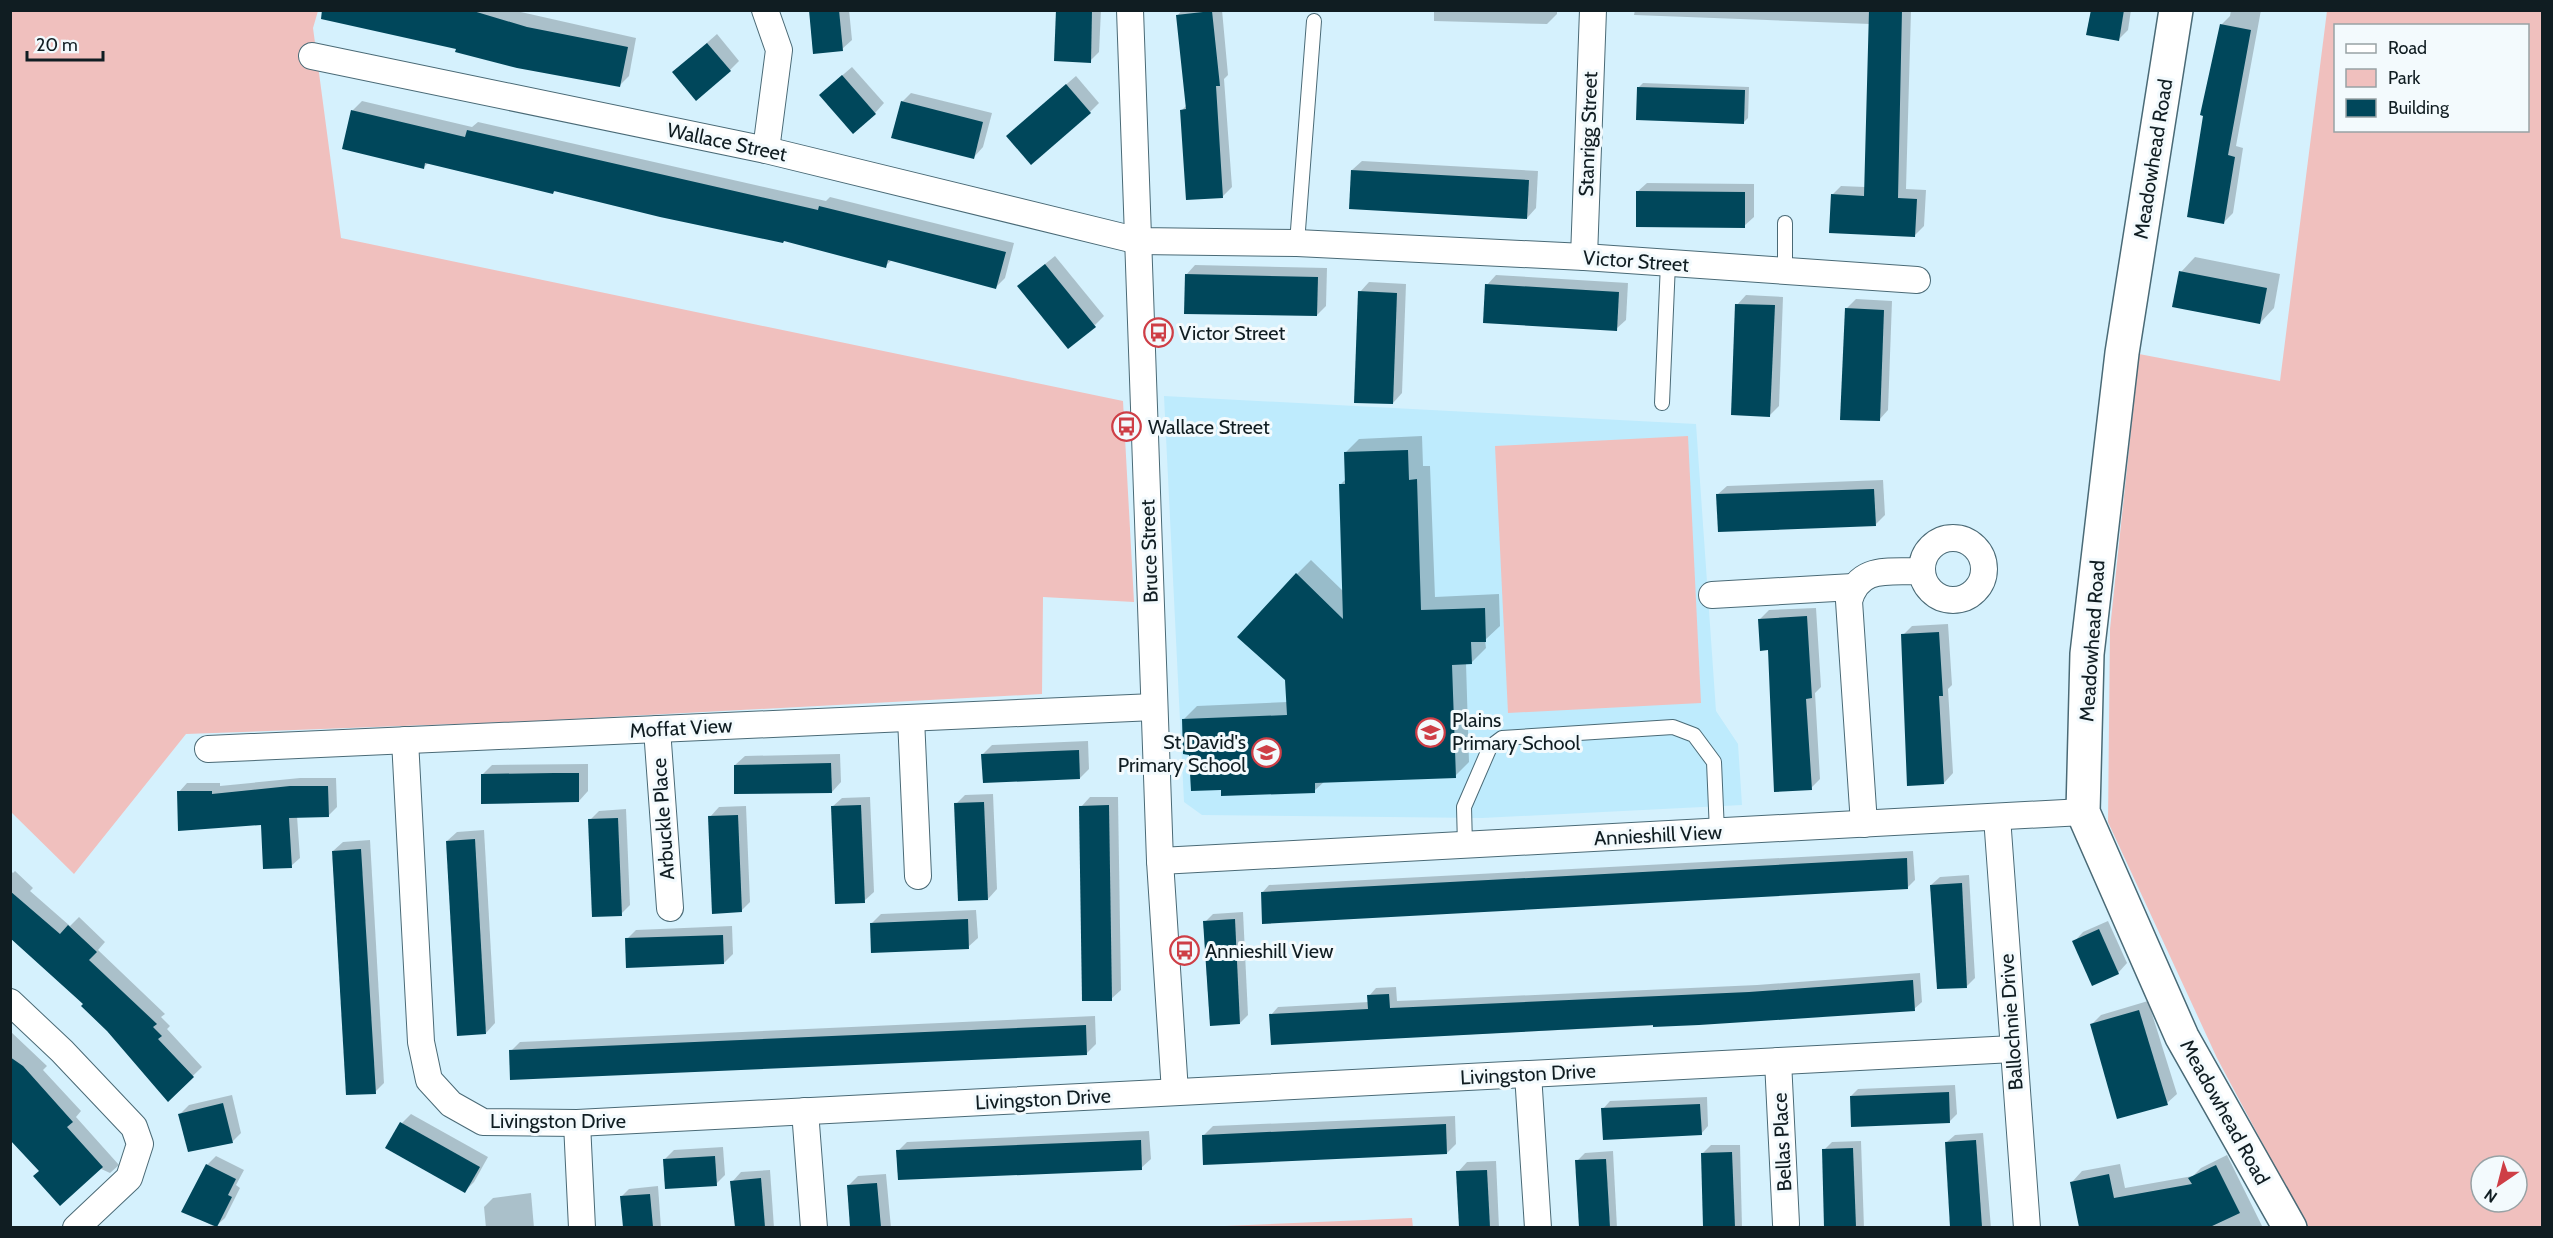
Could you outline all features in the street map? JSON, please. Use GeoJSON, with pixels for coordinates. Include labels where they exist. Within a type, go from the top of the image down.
{"type":"FeatureCollection","features":[{"type":"Feature","properties":{"kind":"street"},"geometry":{"type":"LineString","coordinates":[[765,10],[779,50],[766,150]]}},
{"type":"Feature","properties":{"kind":"street","name":"Bruce Street"},"geometry":{"type":"LineString","coordinates":[[1130,10],[1160,861],[1175,1092]]}},
{"type":"Feature","properties":{"kind":"street","name":"Stanrigg Street"},"geometry":{"type":"LineString","coordinates":[[1584,257],[1593,10]]}},
{"type":"Feature","properties":{"kind":"street","name":"Meadowhead Road"},"geometry":{"type":"LineString","coordinates":[[2176,10],[2122,353],[2087,654],[2083,812],[2182,1037],[2290,1227]]}},
{"type":"Feature","properties":{"kind":"street","name":"Wallace Street"},"geometry":{"type":"LineString","coordinates":[[312,56],[766,150],[1139,241]]}},
{"type":"Feature","properties":{"kind":"street","name":"Victor Street"},"geometry":{"type":"LineString","coordinates":[[1139,241],[1297,243],[1584,257],[1917,280]]}},
{"type":"Feature","properties":{"kind":"street"},"geometry":{"type":"LineString","coordinates":[[1864,824],[1849,601],[1853,587],[1869,573],[1922,571]]}},
{"type":"Feature","properties":{"kind":"street"},"geometry":{"type":"LineString","coordinates":[[1712,595],[1853,587]]}},
{"type":"Feature","properties":{"kind":"street","name":"Moffat View"},"geometry":{"type":"LineString","coordinates":[[208,749],[1154,707]]}},
{"type":"Feature","properties":{"kind":"street"},"geometry":{"type":"LineString","coordinates":[[911,718],[918,876]]}},
{"type":"Feature","properties":{"kind":"street","name":"Arbuckle Place"},"geometry":{"type":"LineString","coordinates":[[657,729],[670,908]]}},
{"type":"Feature","properties":{"kind":"street","name":"Livingston Drive"},"geometry":{"type":"LineString","coordinates":[[405,740],[421,1042],[429,1080],[451,1104],[483,1122],[577,1123],[2013,1049]]}},
{"type":"Feature","properties":{"kind":"street","name":"Annieshill View"},"geometry":{"type":"LineString","coordinates":[[1160,861],[2083,812]]}},
{"type":"Feature","properties":{"kind":"street","name":"Ballochnie Drive"},"geometry":{"type":"LineString","coordinates":[[1997,817],[2027,1227]]}},
{"type":"Feature","properties":{"kind":"street"},"geometry":{"type":"LineString","coordinates":[[10,1002],[62,1051],[134,1127],[140,1144],[129,1178],[76,1227]]}},
{"type":"Feature","properties":{"kind":"street","name":"Bellas Place"},"geometry":{"type":"LineString","coordinates":[[1778,1061],[1786,1224]]}},
{"type":"Feature","properties":{"kind":"street"},"geometry":{"type":"LineString","coordinates":[[1527,1074],[1538,1227]]}},
{"type":"Feature","properties":{"kind":"street"},"geometry":{"type":"LineString","coordinates":[[805,1111],[814,1227]]}},
{"type":"Feature","properties":{"kind":"street"},"geometry":{"type":"LineString","coordinates":[[577,1123],[582,1227]]}},
{"type":"Feature","properties":{"kind":"lane"},"geometry":{"type":"LineString","coordinates":[[1297,243],[1314,21]]}},
{"type":"Feature","properties":{"kind":"lane"},"geometry":{"type":"LineString","coordinates":[[1785,222],[1785,271]]}},
{"type":"Feature","properties":{"kind":"lane"},"geometry":{"type":"LineString","coordinates":[[1662,403],[1668,263]]}},
{"type":"Feature","properties":{"kind":"lane"},"geometry":{"type":"LineString","coordinates":[[1465,845],[1464,807],[1490,747],[1502,738],[1673,727],[1694,735],[1714,762],[1717,832]]}},
{"type":"Feature","properties":{"kind":"shaded area"},"geometry":{"type":"Polygon","coordinates":[[[1164,396],[1696,424],[1716,711],[1738,744],[1742,805],[1482,818],[1202,815],[1184,802],[1164,396]]]}},
{"type":"Feature","properties":{"kind":"green space"},"geometry":{"type":"Polygon","coordinates":[[[10,11],[318,11],[313,28],[341,238],[1123,401],[1134,602],[1043,597],[1042,694],[535,721],[186,734],[74,874],[11,812],[10,11]]]}},
{"type":"Feature","properties":{"kind":"green space"},"geometry":{"type":"Polygon","coordinates":[[[2327,11],[2542,11],[2542,1227],[2307,1227],[2217,1058],[2108,822],[2110,629],[2139,354],[2280,381],[2327,11]]]}},
{"type":"Feature","properties":{"kind":"green space"},"geometry":{"type":"Polygon","coordinates":[[[1688,436],[1701,703],[1508,713],[1495,446],[1688,436]]]}},
{"type":"Feature","properties":{"kind":"green space"},"geometry":{"type":"Polygon","coordinates":[[[1412,1218],[1413,1228],[1201,1227],[1412,1218]]]}},
{"type":"Feature","properties":{"kind":"building"},"geometry":{"type":"Polygon","coordinates":[[[322,10],[470,10],[527,27],[628,47],[620,87],[517,68],[455,52],[456,49],[321,19],[322,10]]]}},
{"type":"Feature","properties":{"kind":"building"},"geometry":{"type":"Polygon","coordinates":[[[809,10],[839,10],[843,51],[813,54],[809,10]]]}},
{"type":"Feature","properties":{"kind":"building"},"geometry":{"type":"Polygon","coordinates":[[[1056,10],[1092,10],[1091,63],[1054,61],[1056,10]]]}},
{"type":"Feature","properties":{"kind":"building"},"geometry":{"type":"Polygon","coordinates":[[[1869,10],[1902,10],[1898,198],[1917,199],[1915,237],[1829,233],[1831,194],[1864,196],[1869,10]]]}},
{"type":"Feature","properties":{"kind":"building"},"geometry":{"type":"Polygon","coordinates":[[[2091,10],[2124,10],[2119,41],[2086,35],[2091,10]]]}},
{"type":"Feature","properties":{"kind":"building"},"geometry":{"type":"Polygon","coordinates":[[[1212,11],[1220,86],[1216,86],[1223,198],[1186,200],[1180,110],[1186,109],[1176,15],[1212,11]]]}},
{"type":"Feature","properties":{"kind":"building"},"geometry":{"type":"Polygon","coordinates":[[[2220,24],[2251,30],[2228,155],[2235,157],[2224,224],[2187,217],[2203,116],[2200,115],[2220,24]]]}},
{"type":"Feature","properties":{"kind":"building"},"geometry":{"type":"Polygon","coordinates":[[[707,43],[731,71],[696,101],[672,72],[707,43]]]}},
{"type":"Feature","properties":{"kind":"building"},"geometry":{"type":"Polygon","coordinates":[[[842,75],[876,114],[853,134],[819,95],[842,75]]]}},
{"type":"Feature","properties":{"kind":"building"},"geometry":{"type":"Polygon","coordinates":[[[1066,84],[1091,113],[1031,165],[1006,136],[1066,84]]]}},
{"type":"Feature","properties":{"kind":"building"},"geometry":{"type":"Polygon","coordinates":[[[1637,87],[1745,90],[1744,124],[1636,120],[1637,87]]]}},
{"type":"Feature","properties":{"kind":"building"},"geometry":{"type":"Polygon","coordinates":[[[901,101],[983,122],[974,159],[891,138],[901,101]]]}},
{"type":"Feature","properties":{"kind":"building"},"geometry":{"type":"Polygon","coordinates":[[[351,110],[465,137],[467,130],[818,210],[819,206],[1006,252],[996,289],[888,260],[886,268],[784,241],[783,243],[660,217],[554,191],[553,194],[425,163],[424,169],[342,149],[351,110]]]}},
{"type":"Feature","properties":{"kind":"building"},"geometry":{"type":"Polygon","coordinates":[[[1351,170],[1529,180],[1527,219],[1349,209],[1351,170]]]}},
{"type":"Feature","properties":{"kind":"building"},"geometry":{"type":"Polygon","coordinates":[[[1636,191],[1745,192],[1745,228],[1636,227],[1636,191]]]}},
{"type":"Feature","properties":{"kind":"building"},"geometry":{"type":"Polygon","coordinates":[[[1045,264],[1096,327],[1068,349],[1017,286],[1045,264]]]}},
{"type":"Feature","properties":{"kind":"building"},"geometry":{"type":"Polygon","coordinates":[[[2179,271],[2267,288],[2260,324],[2172,307],[2179,271]]]}},
{"type":"Feature","properties":{"kind":"building"},"geometry":{"type":"Polygon","coordinates":[[[1185,274],[1318,277],[1317,316],[1184,314],[1185,274]]]}},
{"type":"Feature","properties":{"kind":"building"},"geometry":{"type":"Polygon","coordinates":[[[1485,284],[1619,292],[1617,331],[1483,323],[1485,284]]]}},
{"type":"Feature","properties":{"kind":"building"},"geometry":{"type":"Polygon","coordinates":[[[1358,291],[1397,293],[1393,404],[1354,403],[1358,291]]]}},
{"type":"Feature","properties":{"kind":"building"},"geometry":{"type":"Polygon","coordinates":[[[1735,304],[1775,305],[1770,417],[1731,415],[1735,304]]]}},
{"type":"Feature","properties":{"kind":"building"},"geometry":{"type":"Polygon","coordinates":[[[1845,308],[1884,310],[1880,421],[1840,420],[1845,308]]]}},
{"type":"Feature","properties":{"kind":"building"},"geometry":{"type":"Polygon","coordinates":[[[1408,450],[1409,480],[1417,479],[1421,610],[1485,608],[1486,642],[1471,642],[1472,664],[1452,665],[1456,778],[1315,783],[1315,793],[1221,796],[1221,790],[1191,791],[1189,755],[1183,754],[1182,719],[1287,715],[1285,680],[1237,637],[1296,573],[1343,619],[1339,484],[1345,484],[1344,452],[1408,450]]]}},
{"type":"Feature","properties":{"kind":"building"},"geometry":{"type":"Polygon","coordinates":[[[1874,489],[1876,526],[1718,532],[1716,494],[1874,489]]]}},
{"type":"Feature","properties":{"kind":"building"},"geometry":{"type":"Polygon","coordinates":[[[1807,616],[1812,698],[1806,699],[1812,790],[1774,792],[1768,650],[1760,651],[1758,619],[1807,616]]]}},
{"type":"Feature","properties":{"kind":"building"},"geometry":{"type":"Polygon","coordinates":[[[1939,632],[1943,696],[1939,696],[1944,784],[1907,786],[1901,634],[1939,632]]]}},
{"type":"Feature","properties":{"kind":"building"},"geometry":{"type":"Polygon","coordinates":[[[1079,750],[1080,779],[983,783],[981,754],[1079,750]]]}},
{"type":"Feature","properties":{"kind":"building"},"geometry":{"type":"Polygon","coordinates":[[[831,763],[832,793],[734,794],[734,765],[831,763]]]}},
{"type":"Feature","properties":{"kind":"building"},"geometry":{"type":"Polygon","coordinates":[[[579,773],[579,802],[481,804],[481,774],[579,773]]]}},
{"type":"Feature","properties":{"kind":"building"},"geometry":{"type":"Polygon","coordinates":[[[290,786],[328,786],[329,817],[289,818],[292,868],[263,869],[261,825],[178,831],[177,791],[212,791],[212,794],[290,786]]]}},
{"type":"Feature","properties":{"kind":"building"},"geometry":{"type":"Polygon","coordinates":[[[984,802],[988,900],[958,901],[954,803],[984,802]]]}},
{"type":"Feature","properties":{"kind":"building"},"geometry":{"type":"Polygon","coordinates":[[[861,805],[865,903],[835,904],[831,806],[861,805]]]}},
{"type":"Feature","properties":{"kind":"building"},"geometry":{"type":"Polygon","coordinates":[[[1109,805],[1112,1001],[1082,1001],[1079,806],[1109,805]]]}},
{"type":"Feature","properties":{"kind":"building"},"geometry":{"type":"Polygon","coordinates":[[[738,815],[742,912],[712,914],[708,816],[738,815]]]}},
{"type":"Feature","properties":{"kind":"building"},"geometry":{"type":"Polygon","coordinates":[[[618,818],[622,916],[592,917],[588,819],[618,818]]]}},
{"type":"Feature","properties":{"kind":"building"},"geometry":{"type":"Polygon","coordinates":[[[475,839],[486,1034],[457,1036],[446,841],[475,839]]]}},
{"type":"Feature","properties":{"kind":"building"},"geometry":{"type":"Polygon","coordinates":[[[361,849],[376,1094],[346,1095],[332,851],[361,849]]]}},
{"type":"Feature","properties":{"kind":"building"},"geometry":{"type":"Polygon","coordinates":[[[1907,858],[1908,889],[1262,924],[1261,892],[1907,858]]]}},
{"type":"Feature","properties":{"kind":"building"},"geometry":{"type":"Polygon","coordinates":[[[1962,883],[1967,988],[1937,989],[1930,885],[1962,883]]]}},
{"type":"Feature","properties":{"kind":"building"},"geometry":{"type":"Polygon","coordinates":[[[10,891],[60,934],[68,925],[97,952],[89,960],[157,1024],[153,1027],[162,1036],[158,1039],[194,1077],[168,1102],[107,1031],[81,1006],[83,1004],[10,938],[10,891]]]}},
{"type":"Feature","properties":{"kind":"building"},"geometry":{"type":"Polygon","coordinates":[[[968,919],[969,949],[871,953],[870,923],[968,919]]]}},
{"type":"Feature","properties":{"kind":"building"},"geometry":{"type":"Polygon","coordinates":[[[1235,919],[1240,1024],[1210,1026],[1203,921],[1235,919]]]}},
{"type":"Feature","properties":{"kind":"building"},"geometry":{"type":"Polygon","coordinates":[[[2099,929],[2119,974],[2092,986],[2072,941],[2099,929]]]}},
{"type":"Feature","properties":{"kind":"building"},"geometry":{"type":"Polygon","coordinates":[[[723,935],[724,964],[626,968],[625,938],[723,935]]]}},
{"type":"Feature","properties":{"kind":"building"},"geometry":{"type":"Polygon","coordinates":[[[1913,980],[1915,1011],[1699,1025],[1653,1027],[1653,1025],[1271,1045],[1269,1014],[1368,1009],[1367,995],[1389,994],[1390,1008],[1749,992],[1913,980]]]}},
{"type":"Feature","properties":{"kind":"building"},"geometry":{"type":"Polygon","coordinates":[[[2139,1010],[2168,1105],[2117,1119],[2090,1024],[2139,1010]]]}},
{"type":"Feature","properties":{"kind":"building"},"geometry":{"type":"Polygon","coordinates":[[[1086,1025],[1087,1055],[510,1080],[509,1050],[1086,1025]]]}},
{"type":"Feature","properties":{"kind":"building"},"geometry":{"type":"Polygon","coordinates":[[[10,1057],[23,1066],[73,1122],[67,1127],[103,1167],[60,1206],[33,1176],[39,1171],[10,1140],[10,1057]]]}},
{"type":"Feature","properties":{"kind":"building"},"geometry":{"type":"Polygon","coordinates":[[[1949,1092],[1950,1123],[1851,1127],[1850,1096],[1949,1092]]]}},
{"type":"Feature","properties":{"kind":"building"},"geometry":{"type":"Polygon","coordinates":[[[223,1103],[233,1143],[188,1152],[178,1114],[223,1103]]]}},
{"type":"Feature","properties":{"kind":"building"},"geometry":{"type":"Polygon","coordinates":[[[1700,1104],[1702,1135],[1603,1140],[1601,1108],[1700,1104]]]}},
{"type":"Feature","properties":{"kind":"building"},"geometry":{"type":"Polygon","coordinates":[[[400,1122],[480,1167],[465,1193],[385,1148],[400,1122]]]}},
{"type":"Feature","properties":{"kind":"building"},"geometry":{"type":"Polygon","coordinates":[[[1446,1124],[1447,1154],[1203,1165],[1202,1135],[1446,1124]]]}},
{"type":"Feature","properties":{"kind":"building"},"geometry":{"type":"Polygon","coordinates":[[[1141,1140],[1142,1170],[898,1180],[896,1150],[1141,1140]]]}},
{"type":"Feature","properties":{"kind":"building"},"geometry":{"type":"Polygon","coordinates":[[[1976,1140],[1982,1227],[1950,1227],[1945,1142],[1976,1140]]]}},
{"type":"Feature","properties":{"kind":"building"},"geometry":{"type":"Polygon","coordinates":[[[1853,1148],[1856,1227],[1824,1227],[1822,1149],[1853,1148]]]}},
{"type":"Feature","properties":{"kind":"building"},"geometry":{"type":"Polygon","coordinates":[[[1732,1152],[1735,1227],[1703,1227],[1701,1153],[1732,1152]]]}},
{"type":"Feature","properties":{"kind":"building"},"geometry":{"type":"Polygon","coordinates":[[[715,1156],[717,1186],[665,1189],[663,1159],[715,1156]]]}},
{"type":"Feature","properties":{"kind":"building"},"geometry":{"type":"Polygon","coordinates":[[[1606,1159],[1610,1227],[1579,1227],[1575,1160],[1606,1159]]]}},
{"type":"Feature","properties":{"kind":"building"},"geometry":{"type":"Polygon","coordinates":[[[206,1164],[236,1179],[228,1195],[232,1197],[217,1227],[181,1212],[206,1164]]]}},
{"type":"Feature","properties":{"kind":"building"},"geometry":{"type":"Polygon","coordinates":[[[2216,1165],[2240,1213],[2210,1227],[2079,1227],[2070,1182],[2109,1174],[2114,1198],[2192,1184],[2188,1178],[2216,1165]]]}},
{"type":"Feature","properties":{"kind":"building"},"geometry":{"type":"Polygon","coordinates":[[[1487,1170],[1490,1227],[1459,1227],[1456,1171],[1487,1170]]]}},
{"type":"Feature","properties":{"kind":"building"},"geometry":{"type":"Polygon","coordinates":[[[761,1178],[765,1227],[735,1227],[730,1181],[761,1178]]]}},
{"type":"Feature","properties":{"kind":"building"},"geometry":{"type":"Polygon","coordinates":[[[877,1183],[881,1227],[850,1227],[847,1185],[877,1183]]]}},
{"type":"Feature","properties":{"kind":"building"},"geometry":{"type":"Polygon","coordinates":[[[650,1194],[653,1227],[623,1227],[620,1196],[650,1194]]]}},
{"type":"Feature","properties":{"kind":"place","name":"Victor Street"},"geometry":{"type":"Point","coordinates":[1158,333]}},
{"type":"Feature","properties":{"kind":"place","name":"Wallace Street"},"geometry":{"type":"Point","coordinates":[1127,427]}},
{"type":"Feature","properties":{"kind":"place","name":"Plains Primary School"},"geometry":{"type":"Point","coordinates":[1431,732]}},
{"type":"Feature","properties":{"kind":"place","name":"St David's Primary School"},"geometry":{"type":"Point","coordinates":[1267,753]}},
{"type":"Feature","properties":{"kind":"place","name":"Annieshill View"},"geometry":{"type":"Point","coordinates":[1184,951]}}]}
